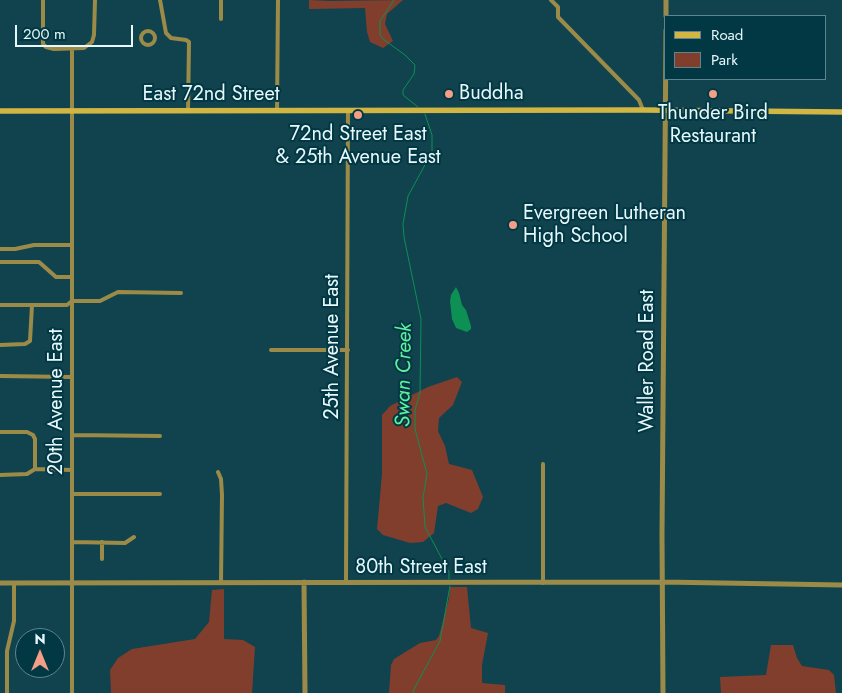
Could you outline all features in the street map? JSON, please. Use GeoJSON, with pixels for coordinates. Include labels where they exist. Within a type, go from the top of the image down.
{"type":"FeatureCollection","features":[{"type":"Feature","properties":{"kind":"main road","name":"East 72nd Street"},"geometry":{"type":"LineString","coordinates":[[0,111],[665,110],[842,112]]}},
{"type":"Feature","properties":{"kind":"street"},"geometry":{"type":"LineString","coordinates":[[43,0],[44,46],[54,49],[84,48],[90,45],[94,39],[95,0]]}},
{"type":"Feature","properties":{"kind":"street"},"geometry":{"type":"LineString","coordinates":[[160,0],[166,34],[171,38],[188,41],[188,112]]}},
{"type":"Feature","properties":{"kind":"street"},"geometry":{"type":"LineString","coordinates":[[221,0],[221,19]]}},
{"type":"Feature","properties":{"kind":"street"},"geometry":{"type":"LineString","coordinates":[[278,0],[278,111]]}},
{"type":"Feature","properties":{"kind":"street"},"geometry":{"type":"LineString","coordinates":[[551,0],[558,7],[558,17],[639,100],[644,110]]}},
{"type":"Feature","properties":{"kind":"street"},"geometry":{"type":"LineString","coordinates":[[666,0],[666,15]]}},
{"type":"Feature","properties":{"kind":"street"},"geometry":{"type":"LineString","coordinates":[[154,35],[164,30]]}},
{"type":"Feature","properties":{"kind":"street","name":"20th Avenue East"},"geometry":{"type":"LineString","coordinates":[[72,49],[72,693]]}},
{"type":"Feature","properties":{"kind":"street","name":"Waller Road East"},"geometry":{"type":"LineString","coordinates":[[663,693],[665,80]]}},
{"type":"Feature","properties":{"kind":"street","name":"25th Avenue East"},"geometry":{"type":"LineString","coordinates":[[346,582],[348,111]]}},
{"type":"Feature","properties":{"kind":"street"},"geometry":{"type":"LineString","coordinates":[[0,249],[15,249],[34,245],[72,245]]}},
{"type":"Feature","properties":{"kind":"street"},"geometry":{"type":"LineString","coordinates":[[0,262],[39,262],[52,275],[72,277]]}},
{"type":"Feature","properties":{"kind":"street"},"geometry":{"type":"LineString","coordinates":[[0,305],[67,305],[72,301],[100,301],[118,292],[181,293]]}},
{"type":"Feature","properties":{"kind":"street"},"geometry":{"type":"LineString","coordinates":[[0,344],[25,344],[29,342],[32,305]]}},
{"type":"Feature","properties":{"kind":"street"},"geometry":{"type":"LineString","coordinates":[[271,350],[348,350]]}},
{"type":"Feature","properties":{"kind":"street"},"geometry":{"type":"LineString","coordinates":[[0,376],[72,377]]}},
{"type":"Feature","properties":{"kind":"street"},"geometry":{"type":"LineString","coordinates":[[0,432],[27,432],[33,435],[35,439],[35,469]]}},
{"type":"Feature","properties":{"kind":"street"},"geometry":{"type":"LineString","coordinates":[[72,435],[160,436]]}},
{"type":"Feature","properties":{"kind":"street"},"geometry":{"type":"LineString","coordinates":[[543,464],[543,582]]}},
{"type":"Feature","properties":{"kind":"street"},"geometry":{"type":"LineString","coordinates":[[0,475],[27,474],[35,469],[72,470]]}},
{"type":"Feature","properties":{"kind":"street"},"geometry":{"type":"LineString","coordinates":[[218,472],[222,496],[221,582]]}},
{"type":"Feature","properties":{"kind":"street"},"geometry":{"type":"LineString","coordinates":[[72,494],[160,494]]}},
{"type":"Feature","properties":{"kind":"street"},"geometry":{"type":"LineString","coordinates":[[72,542],[124,542],[134,537]]}},
{"type":"Feature","properties":{"kind":"street"},"geometry":{"type":"LineString","coordinates":[[102,542],[102,559]]}},
{"type":"Feature","properties":{"kind":"street"},"geometry":{"type":"LineString","coordinates":[[304,582],[305,693]]}},
{"type":"Feature","properties":{"kind":"street","name":"80th Street East"},"geometry":{"type":"LineString","coordinates":[[0,583],[662,582],[842,584]]}},
{"type":"Feature","properties":{"kind":"street"},"geometry":{"type":"LineString","coordinates":[[7,693],[6,651],[14,621],[14,583]]}},
{"type":"Feature","properties":{"kind":"green space"},"geometry":{"type":"Polygon","coordinates":[[[309,0],[403,0],[387,14],[385,24],[393,41],[383,48],[370,42],[367,32],[365,8],[309,9],[309,0]]]}},
{"type":"Feature","properties":{"kind":"green space"},"geometry":{"type":"Polygon","coordinates":[[[457,377],[462,382],[453,405],[439,418],[438,431],[445,446],[449,464],[472,470],[483,497],[478,509],[471,513],[446,503],[438,506],[434,533],[423,542],[410,543],[383,535],[377,529],[382,474],[382,415],[390,406],[428,387],[457,377]]]}},
{"type":"Feature","properties":{"kind":"green space"},"geometry":{"type":"Polygon","coordinates":[[[450,587],[467,587],[471,628],[488,633],[482,665],[482,683],[505,685],[505,693],[389,693],[391,665],[394,659],[420,643],[436,640],[439,636],[450,587]]]}},
{"type":"Feature","properties":{"kind":"green space"},"geometry":{"type":"Polygon","coordinates":[[[224,589],[224,639],[243,640],[255,647],[252,693],[111,693],[110,670],[118,658],[132,649],[195,639],[209,622],[212,590],[224,589]]]}},
{"type":"Feature","properties":{"kind":"green space"},"geometry":{"type":"Polygon","coordinates":[[[771,645],[793,645],[802,666],[829,670],[834,675],[836,693],[721,693],[720,677],[766,675],[771,645]]]}},
{"type":"Feature","properties":{"kind":"shaded area"},"geometry":{"type":"Polygon","coordinates":[[[456,287],[471,326],[471,329],[467,332],[456,328],[452,319],[450,301],[456,287]]]}},
{"type":"Feature","properties":{"kind":"waterway","name":"Swan Creek"},"geometry":{"type":"LineString","coordinates":[[394,0],[380,21],[380,35],[415,65],[414,74],[403,90],[403,95],[418,107]]}},
{"type":"Feature","properties":{"kind":"waterway","name":"Swan Creek"},"geometry":{"type":"LineString","coordinates":[[425,114],[432,135],[432,152],[408,196],[403,224],[421,319],[420,393],[415,410],[415,429],[427,474],[423,497],[425,527],[449,572],[449,579]]}},
{"type":"Feature","properties":{"kind":"waterway","name":"Swan Creek"},"geometry":{"type":"LineString","coordinates":[[414,693],[413,691],[440,641],[450,586]]}},
{"type":"Feature","properties":{"kind":"place","name":"Buddha"},"geometry":{"type":"Point","coordinates":[449,94]}},
{"type":"Feature","properties":{"kind":"place","name":"Thunder Bird Restaurant"},"geometry":{"type":"Point","coordinates":[713,94]}},
{"type":"Feature","properties":{"kind":"place","name":"72nd Street East & 25th Avenue East"},"geometry":{"type":"Point","coordinates":[358,115]}},
{"type":"Feature","properties":{"kind":"place","name":"Evergreen Lutheran High School"},"geometry":{"type":"Point","coordinates":[513,225]}}]}
